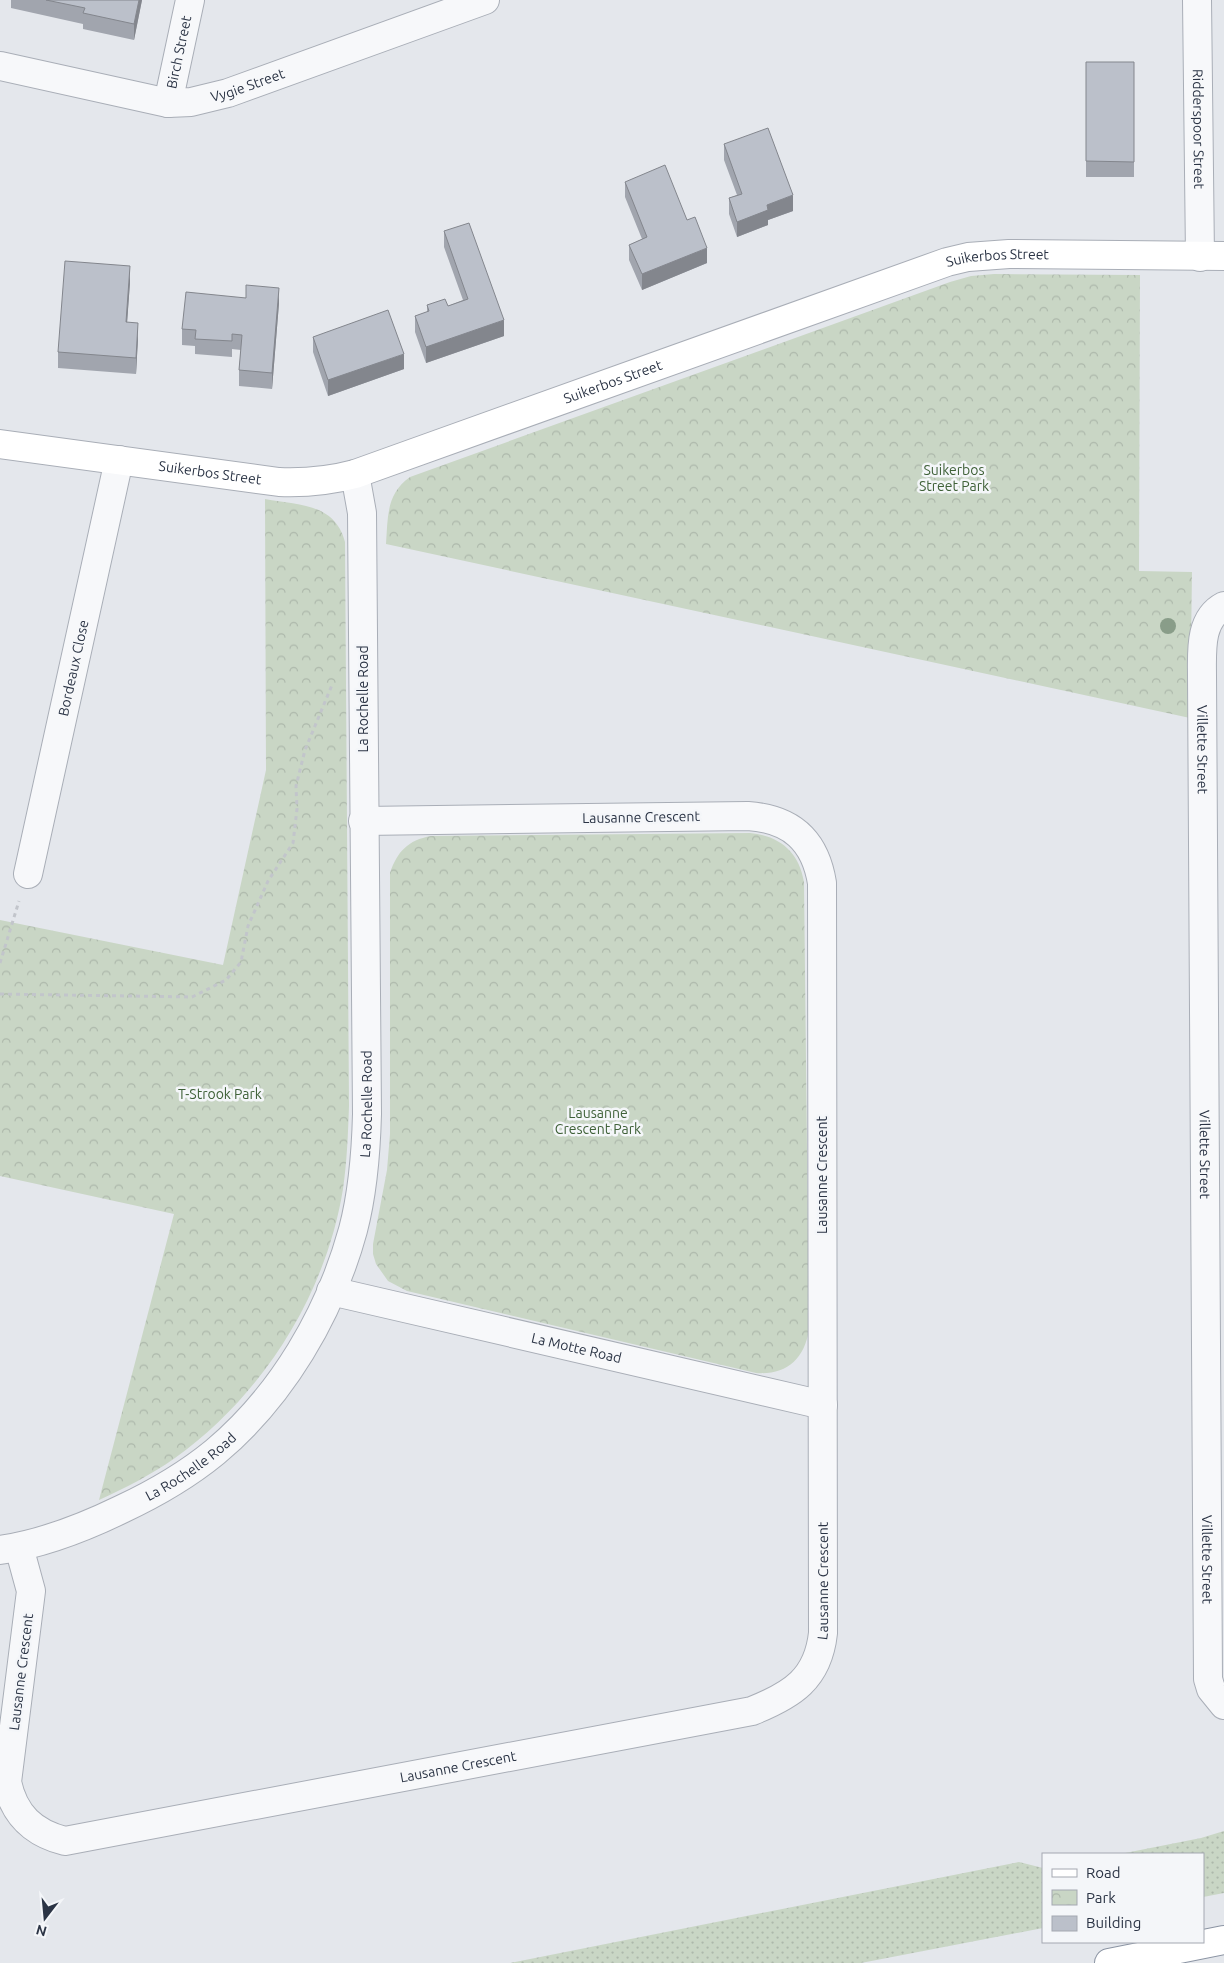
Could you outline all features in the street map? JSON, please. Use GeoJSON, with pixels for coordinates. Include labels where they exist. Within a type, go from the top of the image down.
{"type":"FeatureCollection","features":[{"type":"Feature","properties":{"kind":"main road","name":"Suikerbos Street"},"geometry":{"type":"LineString","coordinates":[[0,444],[279,482],[305,483],[330,481],[355,474],[947,262],[968,257],[1002,254],[1212,257]]}},
{"type":"Feature","properties":{"kind":"main road"},"geometry":{"type":"LineString","coordinates":[[1109,1963],[1224,1940]]}},
{"type":"Feature","properties":{"kind":"street","name":"Birch Street"},"geometry":{"type":"LineString","coordinates":[[168,103],[190,0]]}},
{"type":"Feature","properties":{"kind":"street","name":"Vygie Street"},"geometry":{"type":"LineString","coordinates":[[0,66],[168,103],[191,102],[228,93],[485,0]]}},
{"type":"Feature","properties":{"kind":"street","name":"Ridderspoor Street"},"geometry":{"type":"LineString","coordinates":[[1197,0],[1212,257]]}},
{"type":"Feature","properties":{"kind":"street","name":"Bordeaux Close"},"geometry":{"type":"LineString","coordinates":[[28,874],[119,460]]}},
{"type":"Feature","properties":{"kind":"street","name":"La Rochelle Road"},"geometry":{"type":"LineString","coordinates":[[9,1549],[61,1534],[135,1503],[179,1477],[214,1452],[263,1402],[293,1362],[330,1291],[353,1230],[360,1198],[366,1140],[362,513],[355,474]]}},
{"type":"Feature","properties":{"kind":"street","name":"Villette Street"},"geometry":{"type":"LineString","coordinates":[[1224,606],[1217,610],[1203,636],[1202,676],[1208,1679],[1211,1689],[1224,1705]]}},
{"type":"Feature","properties":{"kind":"street","name":"Lausanne Crescent"},"geometry":{"type":"LineString","coordinates":[[9,1549],[31,1591],[7,1782],[15,1808],[22,1818],[34,1830],[49,1837],[65,1841],[752,1711],[779,1700],[803,1682],[815,1666],[821,1649],[823,1633],[822,883],[819,868],[806,841],[780,822],[764,817],[748,816],[363,821]]}},
{"type":"Feature","properties":{"kind":"street","name":"La Motte Road"},"geometry":{"type":"LineString","coordinates":[[330,1291],[823,1405]]}},
{"type":"Feature","properties":{"kind":"path"},"geometry":{"type":"LineString","coordinates":[[0,994],[192,997],[226,980],[241,962],[248,926],[268,881],[293,843],[297,809],[296,786],[305,750],[324,703],[337,676],[363,666]]}},
{"type":"Feature","properties":{"kind":"path"},"geometry":{"type":"LineString","coordinates":[[0,963],[28,874]]}},
{"type":"Feature","properties":{"kind":"green space","name":"Suikerbos Street Park"},"geometry":{"type":"Polygon","coordinates":[[[994,274],[1140,275],[1139,571],[1192,572],[1190,718],[386,544],[388,515],[392,499],[396,491],[410,477],[950,282],[971,276],[994,274]]]}},
{"type":"Feature","properties":{"kind":"green space","name":"T-Strook Park"},"geometry":{"type":"Polygon","coordinates":[[[265,499],[302,505],[324,513],[340,529],[345,542],[349,1106],[343,1189],[322,1267],[305,1304],[285,1340],[262,1374],[236,1405],[175,1458],[138,1481],[99,1500],[174,1214],[0,1176],[0,920],[223,965],[266,770],[265,499]]]}},
{"type":"Feature","properties":{"kind":"green space","name":"Lausanne Crescent Park"},"geometry":{"type":"Polygon","coordinates":[[[750,833],[770,838],[786,847],[798,862],[804,882],[809,1330],[807,1341],[798,1357],[785,1368],[767,1373],[756,1373],[407,1291],[388,1281],[376,1264],[373,1244],[387,1170],[390,1134],[390,873],[396,859],[404,848],[416,841],[431,836],[750,833]]]}},
{"type":"Feature","properties":{"kind":"green space"},"geometry":{"type":"Polygon","coordinates":[[[1224,1831],[1224,1893],[1204,1897],[1204,1853],[1125,1853],[1201,1838],[1224,1831]]]}},
{"type":"Feature","properties":{"kind":"green space"},"geometry":{"type":"Polygon","coordinates":[[[1019,1862],[1042,1868],[1042,1928],[861,1963],[510,1963],[1019,1862]]]}},
{"type":"Feature","properties":{"kind":"building"},"geometry":{"type":"Polygon","coordinates":[[[46,0],[139,0],[134,24],[83,13],[85,8],[46,0]]]}},
{"type":"Feature","properties":{"kind":"building"},"geometry":{"type":"Polygon","coordinates":[[[1086,62],[1134,62],[1134,162],[1086,161],[1086,62]]]}},
{"type":"Feature","properties":{"kind":"building"},"geometry":{"type":"Polygon","coordinates":[[[768,128],[793,195],[767,205],[768,210],[737,222],[729,198],[742,194],[724,144],[768,128]]]}},
{"type":"Feature","properties":{"kind":"building"},"geometry":{"type":"Polygon","coordinates":[[[665,165],[687,220],[695,217],[707,248],[642,274],[629,245],[647,237],[625,182],[665,165]]]}},
{"type":"Feature","properties":{"kind":"building"},"geometry":{"type":"Polygon","coordinates":[[[469,223],[504,320],[426,347],[415,316],[429,311],[427,305],[445,299],[448,306],[468,299],[444,231],[469,223]]]}},
{"type":"Feature","properties":{"kind":"building"},"geometry":{"type":"Polygon","coordinates":[[[65,261],[130,266],[126,322],[138,323],[136,358],[58,352],[65,261]]]}},
{"type":"Feature","properties":{"kind":"building"},"geometry":{"type":"Polygon","coordinates":[[[246,285],[279,288],[272,373],[239,370],[242,335],[232,334],[232,341],[195,339],[196,330],[182,329],[186,292],[246,298],[246,285]]]}},
{"type":"Feature","properties":{"kind":"building"},"geometry":{"type":"Polygon","coordinates":[[[388,310],[404,354],[328,380],[313,337],[388,310]]]}}]}
